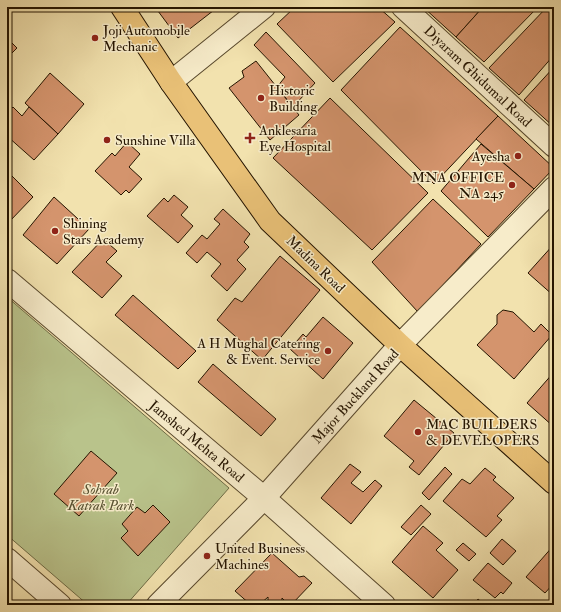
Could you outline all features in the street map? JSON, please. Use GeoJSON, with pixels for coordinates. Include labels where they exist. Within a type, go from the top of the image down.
{"type":"FeatureCollection","features":[{"type":"Feature","properties":{"kind":"main road","name":"Madina Road"},"geometry":{"type":"LineString","coordinates":[[122,7],[171,82],[270,221],[400,345],[554,483]]}},
{"type":"Feature","properties":{"kind":"street"},"geometry":{"type":"LineString","coordinates":[[171,82],[264,7]]}},
{"type":"Feature","properties":{"kind":"street","name":"Diyaram Ghidumal Road"},"geometry":{"type":"LineString","coordinates":[[403,7],[554,146]]}},
{"type":"Feature","properties":{"kind":"street","name":"Major Buckland Road"},"geometry":{"type":"LineString","coordinates":[[158,605],[264,498],[400,345],[554,188]]}},
{"type":"Feature","properties":{"kind":"street","name":"Jamshed Mehta Road"},"geometry":{"type":"LineString","coordinates":[[7,280],[264,498],[384,605]]}},
{"type":"Feature","properties":{"kind":"street"},"geometry":{"type":"LineString","coordinates":[[7,559],[60,605]]}},
{"type":"Feature","properties":{"kind":"green space","name":"Sohrab Katrak Park"},"geometry":{"type":"Polygon","coordinates":[[[7,297],[229,488],[126,605],[88,605],[7,535],[7,297]]]}},
{"type":"Feature","properties":{"kind":"building"},"geometry":{"type":"Polygon","coordinates":[[[155,7],[218,7],[178,38],[155,7]]]}},
{"type":"Feature","properties":{"kind":"building"},"geometry":{"type":"Polygon","coordinates":[[[295,7],[378,7],[395,22],[333,82],[277,24],[295,7]]]}},
{"type":"Feature","properties":{"kind":"building"},"geometry":{"type":"Polygon","coordinates":[[[423,7],[483,7],[456,37],[423,7]]]}},
{"type":"Feature","properties":{"kind":"building"},"geometry":{"type":"Polygon","coordinates":[[[483,7],[538,7],[484,62],[456,37],[483,7]]]}},
{"type":"Feature","properties":{"kind":"building"},"geometry":{"type":"Polygon","coordinates":[[[547,7],[554,7],[554,55],[519,95],[489,68],[547,7]]]}},
{"type":"Feature","properties":{"kind":"building"},"geometry":{"type":"Polygon","coordinates":[[[400,27],[498,116],[434,184],[341,90],[400,27]]]}},
{"type":"Feature","properties":{"kind":"building"},"geometry":{"type":"Polygon","coordinates":[[[266,32],[315,83],[293,107],[277,87],[285,77],[254,45],[266,32]]]}},
{"type":"Feature","properties":{"kind":"building"},"geometry":{"type":"Polygon","coordinates":[[[7,38],[17,48],[7,58],[7,38]]]}},
{"type":"Feature","properties":{"kind":"building","name":"Historic Building"},"geometry":{"type":"Polygon","coordinates":[[[256,61],[299,115],[270,140],[229,88],[244,77],[242,71],[256,61]]]}},
{"type":"Feature","properties":{"kind":"building"},"geometry":{"type":"Polygon","coordinates":[[[554,67],[554,127],[524,100],[554,67]]]}},
{"type":"Feature","properties":{"kind":"building"},"geometry":{"type":"Polygon","coordinates":[[[50,73],[84,104],[58,134],[25,103],[50,73]]]}},
{"type":"Feature","properties":{"kind":"building"},"geometry":{"type":"Polygon","coordinates":[[[330,98],[428,193],[372,250],[273,158],[330,98]]]}},
{"type":"Feature","properties":{"kind":"building"},"geometry":{"type":"Polygon","coordinates":[[[13,107],[22,116],[29,107],[58,134],[34,160],[7,136],[7,113],[13,107]]]}},
{"type":"Feature","properties":{"kind":"building","name":"Ayesha"},"geometry":{"type":"Polygon","coordinates":[[[498,116],[554,168],[534,189],[476,139],[498,116]]]}},
{"type":"Feature","properties":{"kind":"building"},"geometry":{"type":"Polygon","coordinates":[[[127,142],[140,154],[129,167],[142,179],[129,193],[126,190],[121,195],[95,171],[112,153],[115,156],[127,142]]]}},
{"type":"Feature","properties":{"kind":"building"},"geometry":{"type":"Polygon","coordinates":[[[481,144],[534,189],[488,237],[441,191],[481,144]]]}},
{"type":"Feature","properties":{"kind":"building"},"geometry":{"type":"Polygon","coordinates":[[[7,171],[33,197],[9,222],[7,219],[7,171]]]}},
{"type":"Feature","properties":{"kind":"building"},"geometry":{"type":"Polygon","coordinates":[[[174,195],[188,207],[181,215],[193,226],[178,243],[147,216],[164,198],[168,202],[174,195]]]}},
{"type":"Feature","properties":{"kind":"building"},"geometry":{"type":"Polygon","coordinates":[[[54,197],[89,229],[57,264],[23,235],[54,197]]]}},
{"type":"Feature","properties":{"kind":"building"},"geometry":{"type":"Polygon","coordinates":[[[433,199],[481,244],[418,312],[372,262],[433,199]]]}},
{"type":"Feature","properties":{"kind":"building"},"geometry":{"type":"Polygon","coordinates":[[[223,209],[250,234],[244,242],[249,247],[237,260],[246,269],[227,291],[211,276],[221,264],[207,252],[197,263],[186,253],[202,235],[207,239],[220,224],[214,219],[223,209]]]}},
{"type":"Feature","properties":{"kind":"building"},"geometry":{"type":"Polygon","coordinates":[[[103,239],[117,251],[106,262],[122,276],[102,298],[72,272],[103,239]]]}},
{"type":"Feature","properties":{"kind":"building"},"geometry":{"type":"Polygon","coordinates":[[[554,244],[554,296],[528,273],[554,244]]]}},
{"type":"Feature","properties":{"kind":"building"},"geometry":{"type":"Polygon","coordinates":[[[280,256],[320,290],[262,360],[217,320],[235,298],[242,302],[280,256]]]}},
{"type":"Feature","properties":{"kind":"building"},"geometry":{"type":"Polygon","coordinates":[[[133,295],[196,351],[178,369],[115,315],[133,295]]]}},
{"type":"Feature","properties":{"kind":"building"},"geometry":{"type":"Polygon","coordinates":[[[503,310],[513,312],[534,332],[541,324],[552,335],[514,379],[477,345],[497,324],[497,315],[503,310]]]}},
{"type":"Feature","properties":{"kind":"building"},"geometry":{"type":"Polygon","coordinates":[[[323,317],[353,343],[323,379],[290,349],[303,334],[306,337],[323,317]]]}},
{"type":"Feature","properties":{"kind":"building"},"geometry":{"type":"Polygon","coordinates":[[[213,364],[276,419],[261,436],[198,382],[213,364]]]}},
{"type":"Feature","properties":{"kind":"building"},"geometry":{"type":"Polygon","coordinates":[[[554,372],[554,427],[527,403],[554,372]]]}},
{"type":"Feature","properties":{"kind":"building"},"geometry":{"type":"Polygon","coordinates":[[[414,400],[454,433],[419,475],[409,467],[414,461],[384,436],[414,400]]]}},
{"type":"Feature","properties":{"kind":"building"},"geometry":{"type":"Polygon","coordinates":[[[91,451],[117,473],[79,516],[54,494],[91,451]]]}},
{"type":"Feature","properties":{"kind":"building"},"geometry":{"type":"Polygon","coordinates":[[[350,464],[361,472],[351,483],[363,492],[375,480],[382,486],[351,524],[321,498],[350,464]]]}},
{"type":"Feature","properties":{"kind":"building"},"geometry":{"type":"Polygon","coordinates":[[[445,467],[452,474],[429,500],[422,493],[445,467]]]}},
{"type":"Feature","properties":{"kind":"building"},"geometry":{"type":"Polygon","coordinates":[[[485,468],[496,477],[493,480],[514,498],[497,516],[502,520],[486,537],[443,501],[462,479],[470,484],[485,468]]]}},
{"type":"Feature","properties":{"kind":"building"},"geometry":{"type":"Polygon","coordinates":[[[153,505],[170,522],[138,556],[121,538],[128,531],[122,524],[137,507],[145,513],[153,505]]]}},
{"type":"Feature","properties":{"kind":"building"},"geometry":{"type":"Polygon","coordinates":[[[421,505],[431,514],[411,535],[401,527],[421,505]]]}},
{"type":"Feature","properties":{"kind":"building"},"geometry":{"type":"Polygon","coordinates":[[[423,526],[443,543],[436,550],[458,570],[433,598],[392,562],[423,526]]]}},
{"type":"Feature","properties":{"kind":"building"},"geometry":{"type":"Polygon","coordinates":[[[502,539],[516,551],[503,565],[490,553],[502,539]]]}},
{"type":"Feature","properties":{"kind":"building"},"geometry":{"type":"Polygon","coordinates":[[[463,543],[476,554],[469,561],[456,550],[463,543]]]}},
{"type":"Feature","properties":{"kind":"building"},"geometry":{"type":"Polygon","coordinates":[[[554,545],[554,585],[553,584],[545,593],[526,577],[554,545]]]}},
{"type":"Feature","properties":{"kind":"building"},"geometry":{"type":"Polygon","coordinates":[[[272,553],[299,577],[304,576],[312,583],[291,605],[289,605],[282,598],[282,605],[268,605],[268,597],[259,605],[251,605],[235,591],[272,553]]]}},
{"type":"Feature","properties":{"kind":"building"},"geometry":{"type":"Polygon","coordinates":[[[488,563],[512,583],[503,594],[501,592],[495,598],[473,580],[488,563]]]}},
{"type":"Feature","properties":{"kind":"building"},"geometry":{"type":"Polygon","coordinates":[[[478,599],[485,605],[473,605],[478,599]]]}},
{"type":"Feature","properties":{"kind":"place","name":"Joji Automobile Mechanic"},"geometry":{"type":"Point","coordinates":[95,38]}},
{"type":"Feature","properties":{"kind":"place","name":"Historic Building"},"geometry":{"type":"Point","coordinates":[261,98]}},
{"type":"Feature","properties":{"kind":"place","name":"Anklesaria Eye Hospital"},"geometry":{"type":"Point","coordinates":[250,138]}},
{"type":"Feature","properties":{"kind":"place","name":"Sunshine Villa"},"geometry":{"type":"Point","coordinates":[107,140]}},
{"type":"Feature","properties":{"kind":"place","name":"Ayesha"},"geometry":{"type":"Point","coordinates":[518,156]}},
{"type":"Feature","properties":{"kind":"place","name":"MNA OFFICE NA 245"},"geometry":{"type":"Point","coordinates":[512,185]}},
{"type":"Feature","properties":{"kind":"place","name":"Shining Stars Academy"},"geometry":{"type":"Point","coordinates":[55,231]}},
{"type":"Feature","properties":{"kind":"place","name":"A H Mughal Catering & Event. Service"},"geometry":{"type":"Point","coordinates":[328,351]}},
{"type":"Feature","properties":{"kind":"place","name":"MAC BUILDERS & DEVELOPERS"},"geometry":{"type":"Point","coordinates":[418,432]}},
{"type":"Feature","properties":{"kind":"place","name":"United Business Machines"},"geometry":{"type":"Point","coordinates":[207,556]}}]}
